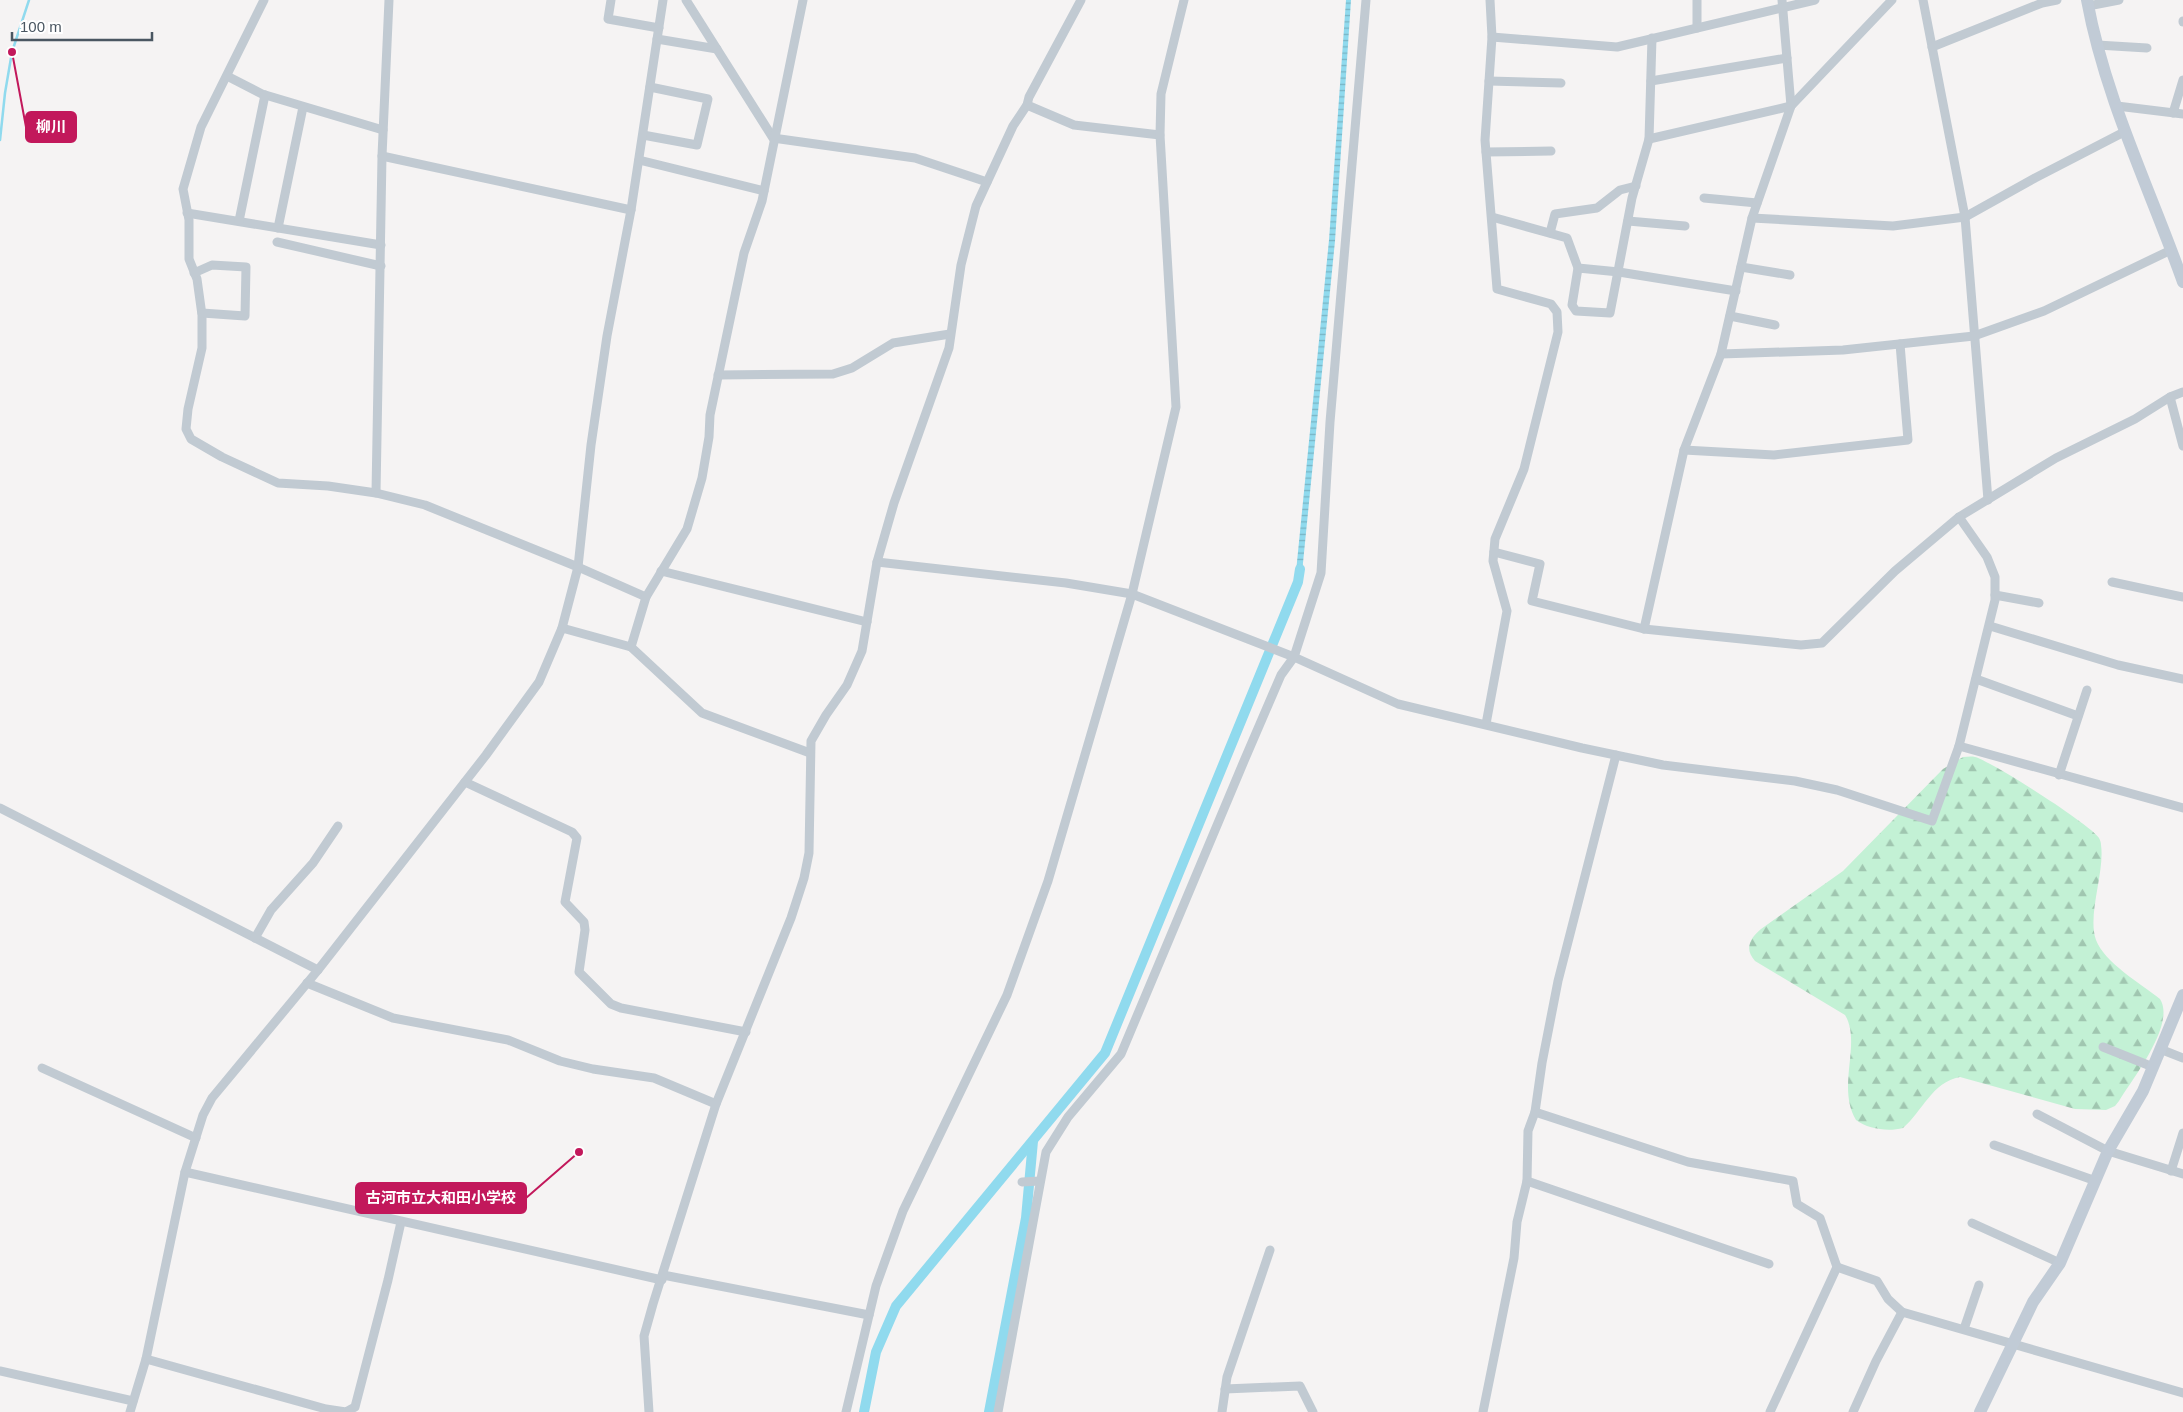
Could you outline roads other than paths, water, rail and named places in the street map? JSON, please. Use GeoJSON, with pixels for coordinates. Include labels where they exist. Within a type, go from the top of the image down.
{"type":"FeatureCollection","features":[{"type":"Feature","properties":{"kind":"street"},"geometry":{"type":"LineString","coordinates":[[264,0],[201,127],[183,189],[189,220],[189,258],[199,287],[202,313],[202,348],[186,428],[191,439],[222,457],[278,483],[328,486],[376,493],[425,506],[578,566],[646,597]]}},
{"type":"Feature","properties":{"kind":"street"},"geometry":{"type":"LineString","coordinates":[[376,493],[382,156],[389,0]]}},
{"type":"Feature","properties":{"kind":"street"},"geometry":{"type":"LineString","coordinates":[[611,0],[608,19],[659,28]]}},
{"type":"Feature","properties":{"kind":"street"},"geometry":{"type":"LineString","coordinates":[[130,1412],[146,1359],[185,1172],[203,1115],[212,1098],[318,970],[465,782],[539,682],[562,628],[578,566],[591,445],[608,336],[631,210],[663,0]]}},
{"type":"Feature","properties":{"kind":"street"},"geometry":{"type":"LineString","coordinates":[[686,0],[773,138],[915,158],[987,182]]}},
{"type":"Feature","properties":{"kind":"street"},"geometry":{"type":"LineString","coordinates":[[632,647],[646,597],[688,529],[702,478],[710,415],[718,375],[744,253],[764,191],[773,138],[803,0]]}},
{"type":"Feature","properties":{"kind":"street"},"geometry":{"type":"LineString","coordinates":[[649,1412],[644,1336],[716,1104],[791,918],[809,854],[812,786],[810,753],[814,734],[847,686],[862,652],[877,562],[894,503],[949,348],[961,265],[976,206],[1013,126],[1027,105],[1029,97],[1081,0]]}},
{"type":"Feature","properties":{"kind":"street"},"geometry":{"type":"LineString","coordinates":[[846,1412],[876,1286],[903,1210],[1007,995],[1048,882],[1132,594],[1176,407],[1160,135],[1161,94],[1184,0]]}},
{"type":"Feature","properties":{"kind":"street"},"geometry":{"type":"LineString","coordinates":[[998,1412],[1046,1152],[1068,1118],[1121,1054],[1281,675],[1294,657],[1321,572],[1330,422],[1366,0]]}},
{"type":"Feature","properties":{"kind":"street"},"geometry":{"type":"LineString","coordinates":[[1486,724],[1507,611],[1493,561],[1495,539],[1524,468],[1558,332],[1557,312],[1551,304],[1497,289],[1486,152],[1492,37],[1490,0]]}},
{"type":"Feature","properties":{"kind":"street"},"geometry":{"type":"LineString","coordinates":[[1697,28],[1698,0]]}},
{"type":"Feature","properties":{"kind":"street"},"geometry":{"type":"LineString","coordinates":[[1492,37],[1617,47],[1697,28],[1782,4],[1815,0]]}},
{"type":"Feature","properties":{"kind":"street"},"geometry":{"type":"LineString","coordinates":[[1649,139],[1791,106],[1892,0]]}},
{"type":"Feature","properties":{"kind":"street"},"geometry":{"type":"LineString","coordinates":[[1923,0],[1965,217],[1988,500]]}},
{"type":"Feature","properties":{"kind":"street"},"geometry":{"type":"LineString","coordinates":[[1932,47],[2042,3],[2057,0]]}},
{"type":"Feature","properties":{"kind":"street"},"geometry":{"type":"LineString","coordinates":[[2118,0],[2088,3],[2097,45],[2126,131],[2183,282]]}},
{"type":"Feature","properties":{"kind":"street"},"geometry":{"type":"LineString","coordinates":[[1644,629],[1684,450],[1721,354],[1752,218],[1791,106],[1782,4]]}},
{"type":"Feature","properties":{"kind":"street"},"geometry":{"type":"LineString","coordinates":[[1492,217],[1567,238],[1578,268],[1572,305],[1576,311],[1610,313],[1628,221],[1649,139],[1652,38]]}},
{"type":"Feature","properties":{"kind":"street"},"geometry":{"type":"LineString","coordinates":[[657,40],[717,49]]}},
{"type":"Feature","properties":{"kind":"street"},"geometry":{"type":"LineString","coordinates":[[2097,45],[2147,48]]}},
{"type":"Feature","properties":{"kind":"street"},"geometry":{"type":"LineString","coordinates":[[1651,81],[1787,58]]}},
{"type":"Feature","properties":{"kind":"street"},"geometry":{"type":"LineString","coordinates":[[227,76],[265,95],[383,130]]}},
{"type":"Feature","properties":{"kind":"street"},"geometry":{"type":"LineString","coordinates":[[2117,106],[2178,114],[2183,80]]}},
{"type":"Feature","properties":{"kind":"street"},"geometry":{"type":"LineString","coordinates":[[1489,81],[1561,83]]}},
{"type":"Feature","properties":{"kind":"street"},"geometry":{"type":"LineString","coordinates":[[643,135],[697,145],[708,99],[650,87]]}},
{"type":"Feature","properties":{"kind":"street"},"geometry":{"type":"LineString","coordinates":[[239,221],[265,95]]}},
{"type":"Feature","properties":{"kind":"street"},"geometry":{"type":"LineString","coordinates":[[1027,105],[1074,124],[1160,135]]}},
{"type":"Feature","properties":{"kind":"street"},"geometry":{"type":"LineString","coordinates":[[278,228],[303,106]]}},
{"type":"Feature","properties":{"kind":"street"},"geometry":{"type":"LineString","coordinates":[[1752,218],[1893,226],[1965,217],[2126,131]]}},
{"type":"Feature","properties":{"kind":"street"},"geometry":{"type":"LineString","coordinates":[[1486,152],[1550,151]]}},
{"type":"Feature","properties":{"kind":"street"},"geometry":{"type":"LineString","coordinates":[[382,156],[631,210]]}},
{"type":"Feature","properties":{"kind":"street"},"geometry":{"type":"LineString","coordinates":[[639,160],[764,191]]}},
{"type":"Feature","properties":{"kind":"street"},"geometry":{"type":"LineString","coordinates":[[1550,233],[1555,214],[1597,208],[1620,190],[1636,186]]}},
{"type":"Feature","properties":{"kind":"street"},"geometry":{"type":"LineString","coordinates":[[1704,198],[1757,203]]}},
{"type":"Feature","properties":{"kind":"street"},"geometry":{"type":"LineString","coordinates":[[187,214],[381,245]]}},
{"type":"Feature","properties":{"kind":"street"},"geometry":{"type":"LineString","coordinates":[[1628,221],[1685,226]]}},
{"type":"Feature","properties":{"kind":"street"},"geometry":{"type":"LineString","coordinates":[[276,242],[381,266]]}},
{"type":"Feature","properties":{"kind":"street"},"geometry":{"type":"LineString","coordinates":[[1721,354],[1843,350],[1974,336],[2044,311],[2171,250]]}},
{"type":"Feature","properties":{"kind":"street"},"geometry":{"type":"LineString","coordinates":[[194,273],[212,265],[246,267],[245,316],[202,313]]}},
{"type":"Feature","properties":{"kind":"street"},"geometry":{"type":"LineString","coordinates":[[1741,267],[1790,275]]}},
{"type":"Feature","properties":{"kind":"street"},"geometry":{"type":"LineString","coordinates":[[1578,268],[1619,272],[1736,290]]}},
{"type":"Feature","properties":{"kind":"street"},"geometry":{"type":"LineString","coordinates":[[1730,316],[1775,324]]}},
{"type":"Feature","properties":{"kind":"street"},"geometry":{"type":"LineString","coordinates":[[718,375],[832,374],[852,368],[893,343],[950,334]]}},
{"type":"Feature","properties":{"kind":"street"},"geometry":{"type":"LineString","coordinates":[[1684,450],[1774,455],[1908,440],[1900,344]]}},
{"type":"Feature","properties":{"kind":"street"},"geometry":{"type":"LineString","coordinates":[[1494,552],[1540,564],[1532,601],[1644,629],[1801,645],[1822,643],[1895,571],[1959,517],[2056,458],[2135,419],[2170,397],[2183,392]]}},
{"type":"Feature","properties":{"kind":"street"},"geometry":{"type":"LineString","coordinates":[[2170,397],[2183,446]]}},
{"type":"Feature","properties":{"kind":"street"},"geometry":{"type":"LineString","coordinates":[[877,562],[1066,583],[1132,594],[1294,657],[1398,704],[1663,766],[1795,781],[1836,790],[1932,821],[1959,746],[1990,626],[1995,595],[1995,577],[1987,557],[1959,517]]}},
{"type":"Feature","properties":{"kind":"street"},"geometry":{"type":"LineString","coordinates":[[662,571],[867,622]]}},
{"type":"Feature","properties":{"kind":"street"},"geometry":{"type":"LineString","coordinates":[[2112,582],[2183,597]]}},
{"type":"Feature","properties":{"kind":"street"},"geometry":{"type":"LineString","coordinates":[[1995,595],[2040,602]]}},
{"type":"Feature","properties":{"kind":"street"},"geometry":{"type":"LineString","coordinates":[[1990,626],[2118,665],[2183,679]]}},
{"type":"Feature","properties":{"kind":"street"},"geometry":{"type":"LineString","coordinates":[[562,628],[632,647],[702,713],[810,753]]}},
{"type":"Feature","properties":{"kind":"street"},"geometry":{"type":"LineString","coordinates":[[1976,680],[2078,716]]}},
{"type":"Feature","properties":{"kind":"street"},"geometry":{"type":"LineString","coordinates":[[2059,775],[2087,690]]}},
{"type":"Feature","properties":{"kind":"street"},"geometry":{"type":"LineString","coordinates":[[1959,746],[2183,808]]}},
{"type":"Feature","properties":{"kind":"street"},"geometry":{"type":"LineString","coordinates":[[1483,1412],[1514,1258],[1517,1222],[1526,1181],[1528,1131],[1535,1112],[1542,1063],[1558,981],[1616,755]]}},
{"type":"Feature","properties":{"kind":"street"},"geometry":{"type":"LineString","coordinates":[[465,782],[572,832],[577,838],[565,902],[584,922],[585,930],[579,972],[611,1004],[621,1008],[746,1032]]}},
{"type":"Feature","properties":{"kind":"street"},"geometry":{"type":"LineString","coordinates":[[0,808],[318,970]]}},
{"type":"Feature","properties":{"kind":"street"},"geometry":{"type":"LineString","coordinates":[[255,938],[271,910],[313,863],[338,826]]}},
{"type":"Feature","properties":{"kind":"street"},"geometry":{"type":"LineString","coordinates":[[307,983],[393,1018],[508,1040],[560,1061],[593,1069],[654,1078],[716,1104]]}},
{"type":"Feature","properties":{"kind":"street"},"geometry":{"type":"LineString","coordinates":[[1980,1412],[2033,1302],[2060,1263],[2108,1151],[2143,1091],[2183,995]]}},
{"type":"Feature","properties":{"kind":"street"},"geometry":{"type":"LineString","coordinates":[[2103,1047],[2153,1067]]}},
{"type":"Feature","properties":{"kind":"street"},"geometry":{"type":"LineString","coordinates":[[2160,1049],[2183,1058]]}},
{"type":"Feature","properties":{"kind":"street"},"geometry":{"type":"LineString","coordinates":[[42,1068],[196,1138]]}},
{"type":"Feature","properties":{"kind":"street"},"geometry":{"type":"LineString","coordinates":[[1535,1112],[1688,1162],[1793,1181],[1797,1204],[1820,1218],[1837,1267],[1770,1412]]}},
{"type":"Feature","properties":{"kind":"street"},"geometry":{"type":"LineString","coordinates":[[2037,1114],[2108,1151],[2183,1174]]}},
{"type":"Feature","properties":{"kind":"street"},"geometry":{"type":"LineString","coordinates":[[2171,1171],[2183,1133]]}},
{"type":"Feature","properties":{"kind":"street"},"geometry":{"type":"LineString","coordinates":[[1994,1146],[2096,1181]]}},
{"type":"Feature","properties":{"kind":"street"},"geometry":{"type":"LineString","coordinates":[[185,1172],[401,1222],[662,1278],[869,1315]]}},
{"type":"Feature","properties":{"kind":"street"},"geometry":{"type":"LineString","coordinates":[[1022,1182],[1040,1181]]}},
{"type":"Feature","properties":{"kind":"street"},"geometry":{"type":"LineString","coordinates":[[1526,1181],[1769,1264]]}},
{"type":"Feature","properties":{"kind":"street"},"geometry":{"type":"LineString","coordinates":[[146,1359],[325,1410],[346,1412],[356,1407],[401,1222]]}},
{"type":"Feature","properties":{"kind":"street"},"geometry":{"type":"LineString","coordinates":[[1972,1223],[2060,1263]]}},
{"type":"Feature","properties":{"kind":"street"},"geometry":{"type":"LineString","coordinates":[[1222,1412],[1227,1377],[1270,1250]]}},
{"type":"Feature","properties":{"kind":"street"},"geometry":{"type":"LineString","coordinates":[[1837,1267],[1877,1281],[1888,1299],[1902,1312],[2183,1393]]}},
{"type":"Feature","properties":{"kind":"street"},"geometry":{"type":"LineString","coordinates":[[1964,1329],[1979,1285]]}},
{"type":"Feature","properties":{"kind":"street"},"geometry":{"type":"LineString","coordinates":[[1853,1412],[1876,1361],[1902,1312]]}},
{"type":"Feature","properties":{"kind":"street"},"geometry":{"type":"LineString","coordinates":[[0,1371],[133,1401]]}},
{"type":"Feature","properties":{"kind":"street"},"geometry":{"type":"LineString","coordinates":[[1225,1389],[1300,1386],[1313,1412]]}},
{"type":"Feature","properties":{"kind":"water"},"geometry":{"type":"Polygon","coordinates":[[[1346,0],[1351,0],[1335,241],[1301,583],[1295,582],[1329,240],[1346,0]]]}},
{"type":"Feature","properties":{"kind":"waterway"},"geometry":{"type":"LineString","coordinates":[[0,140],[12,52],[29,0]]}},
{"type":"Feature","properties":{"kind":"waterway"},"geometry":{"type":"LineString","coordinates":[[864,1412],[876,1352],[896,1306],[1105,1053],[1298,582],[1300,569]]}},
{"type":"Feature","properties":{"kind":"waterway"},"geometry":{"type":"LineString","coordinates":[[989,1412],[1026,1218],[1033,1141]]}},
{"type":"Feature","properties":{"kind":"place","name":"柳川"},"geometry":{"type":"Point","coordinates":[12,52]}},
{"type":"Feature","properties":{"kind":"place","name":"古河市立大和田小学校"},"geometry":{"type":"Point","coordinates":[579,1152]}}]}
